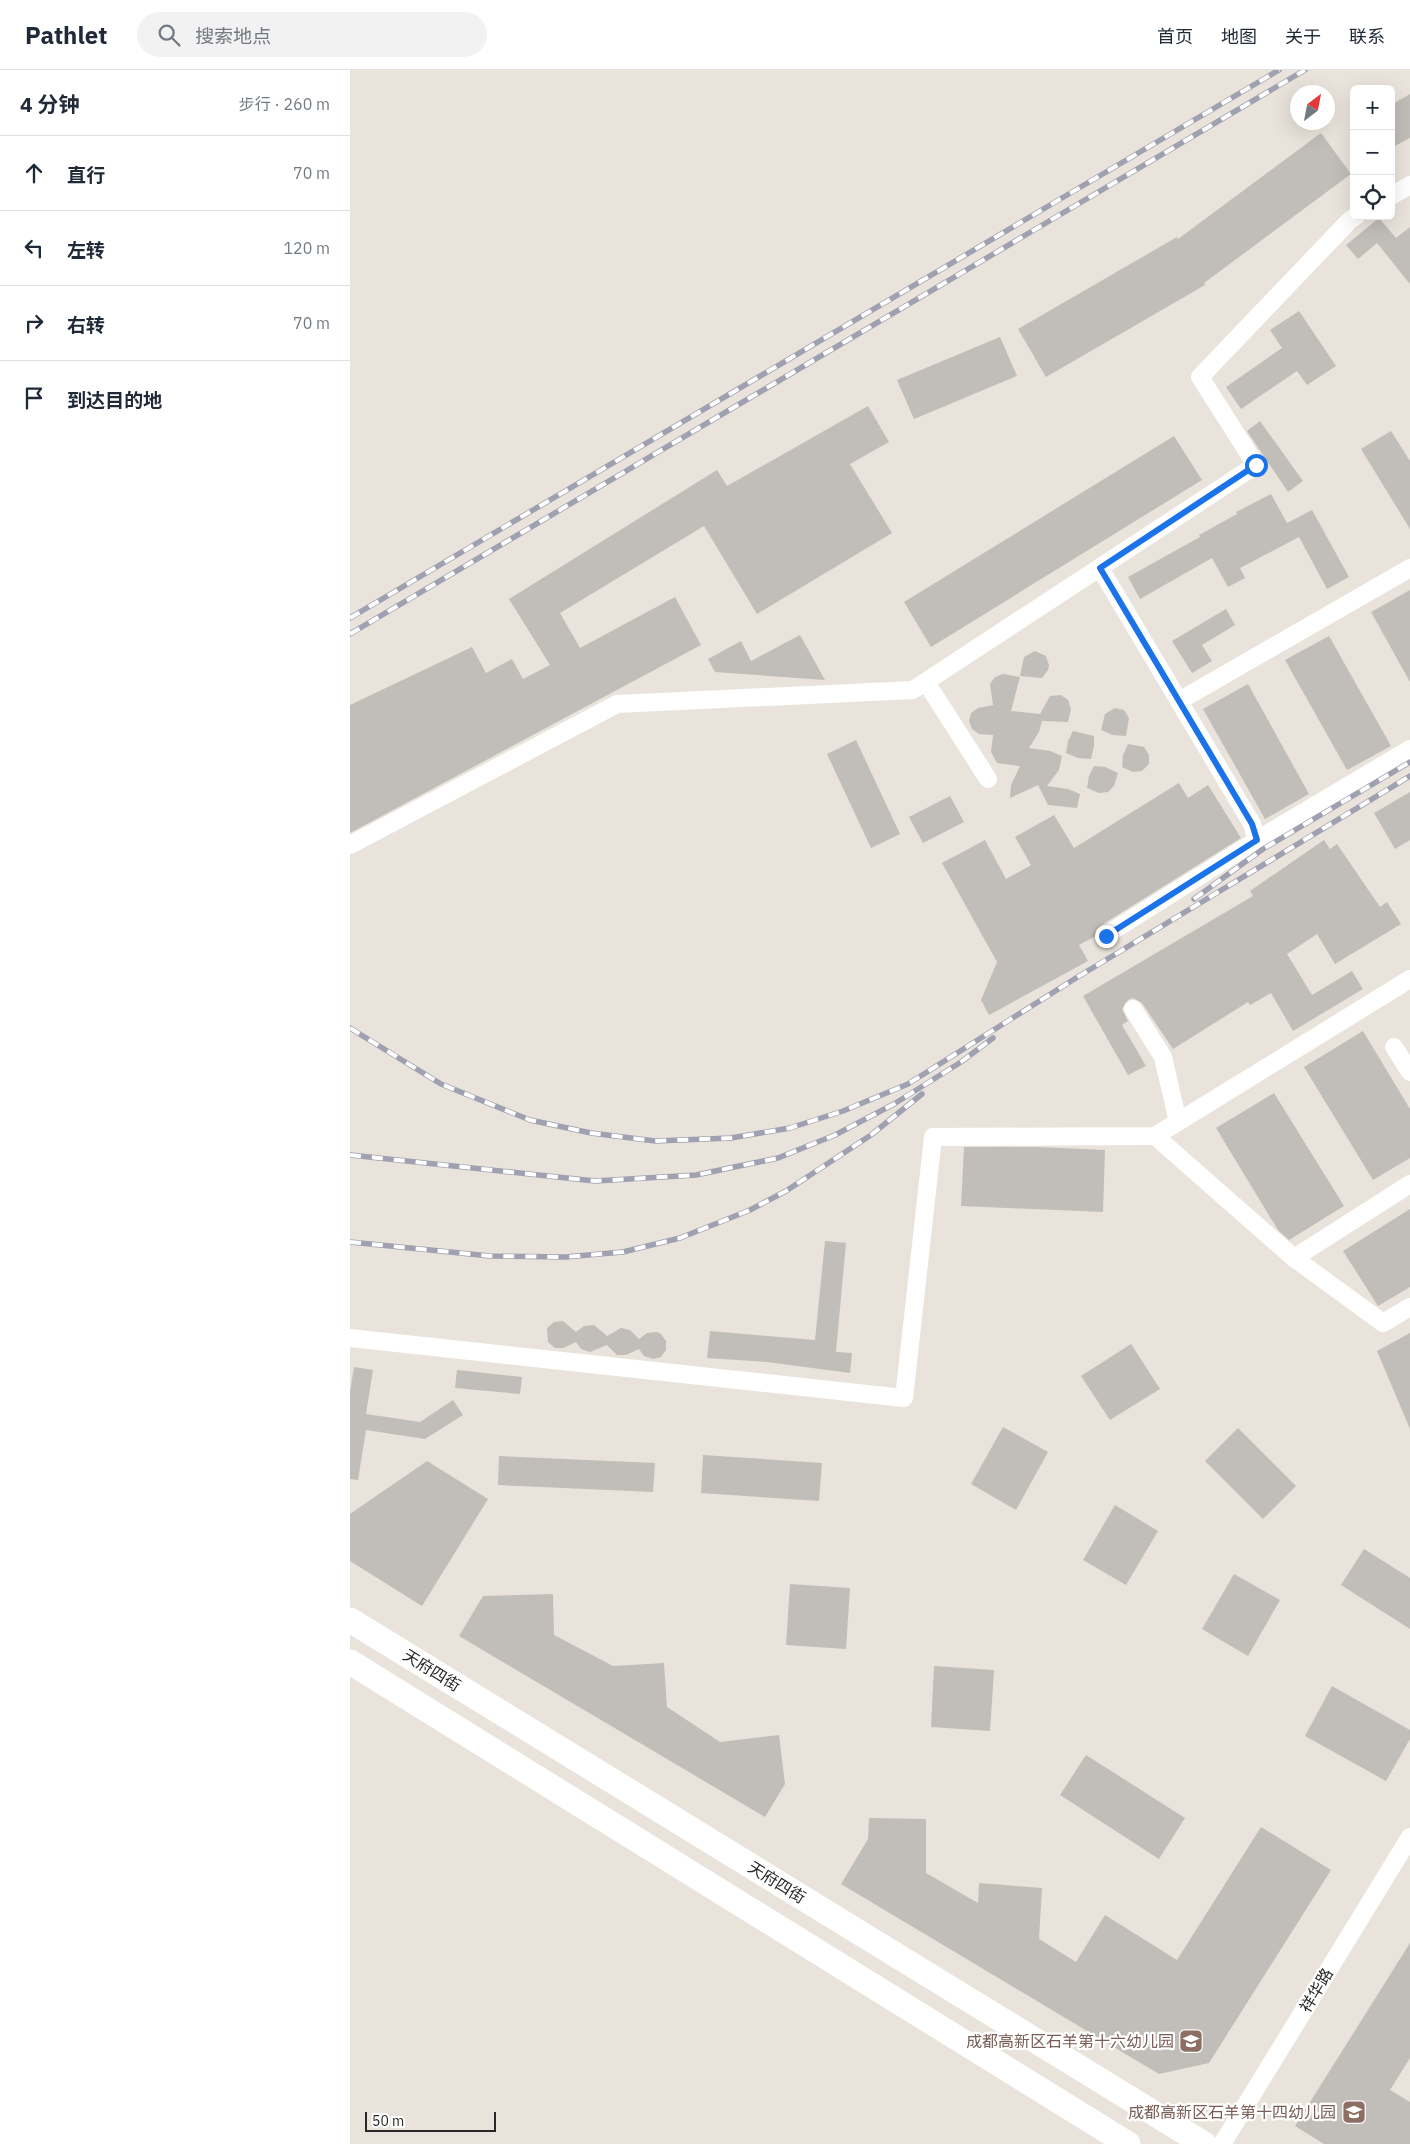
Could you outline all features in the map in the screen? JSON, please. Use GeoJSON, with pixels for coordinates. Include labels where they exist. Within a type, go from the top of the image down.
{"type":"FeatureCollection","features":[{"type":"Feature","properties":{"kind":"main road","name":"天府四街"},"geometry":{"type":"LineString","coordinates":[[350,1620],[1204,2144]]}},
{"type":"Feature","properties":{"kind":"main road"},"geometry":{"type":"LineString","coordinates":[[350,1662],[1128,2144]]}},
{"type":"Feature","properties":{"kind":"street"},"geometry":{"type":"LineString","coordinates":[[1395,194],[1410,185]]}},
{"type":"Feature","properties":{"kind":"street"},"geometry":{"type":"LineString","coordinates":[[350,845],[616,704],[913,690],[926,682],[1256,465],[1200,377],[1350,220]]}},
{"type":"Feature","properties":{"kind":"street"},"geometry":{"type":"LineString","coordinates":[[1100,568],[1252,824],[1257,840]]}},
{"type":"Feature","properties":{"kind":"street"},"geometry":{"type":"LineString","coordinates":[[1179,701],[1410,568]]}},
{"type":"Feature","properties":{"kind":"street"},"geometry":{"type":"LineString","coordinates":[[926,682],[988,779]]}},
{"type":"Feature","properties":{"kind":"street"},"geometry":{"type":"LineString","coordinates":[[1106,936],[1257,840],[1410,749]]}},
{"type":"Feature","properties":{"kind":"street"},"geometry":{"type":"LineString","coordinates":[[350,1338],[904,1398],[933,1137],[1155,1136],[1410,979]]}},
{"type":"Feature","properties":{"kind":"street"},"geometry":{"type":"LineString","coordinates":[[1133,1009],[1163,1057],[1178,1122]]}},
{"type":"Feature","properties":{"kind":"street"},"geometry":{"type":"LineString","coordinates":[[1394,1047],[1410,1072]]}},
{"type":"Feature","properties":{"kind":"street"},"geometry":{"type":"LineString","coordinates":[[1155,1136],[1294,1258],[1383,1323],[1410,1307]]}},
{"type":"Feature","properties":{"kind":"street"},"geometry":{"type":"LineString","coordinates":[[1294,1258],[1410,1184]]}},
{"type":"Feature","properties":{"kind":"street","name":"祥华路"},"geometry":{"type":"LineString","coordinates":[[1222,2144],[1410,1838]]}},
{"type":"Feature","properties":{"kind":"building"},"geometry":{"type":"Polygon","coordinates":[[[1410,94],[1410,138],[1395,146],[1395,130],[1395,103],[1410,94]]]}},
{"type":"Feature","properties":{"kind":"building"},"geometry":{"type":"Polygon","coordinates":[[[1321,133],[1350,173],[1350,175],[1204,283],[1205,285],[1046,377],[1018,329],[1177,237],[1178,239],[1321,133]]]}},
{"type":"Feature","properties":{"kind":"building"},"geometry":{"type":"Polygon","coordinates":[[[1377,220],[1381,220],[1396,238],[1410,227],[1410,284],[1377,243],[1358,259],[1346,245],[1377,220]]]}},
{"type":"Feature","properties":{"kind":"building"},"geometry":{"type":"Polygon","coordinates":[[[1299,311],[1336,366],[1307,385],[1297,371],[1241,409],[1226,387],[1282,348],[1270,330],[1299,311]]]}},
{"type":"Feature","properties":{"kind":"building"},"geometry":{"type":"Polygon","coordinates":[[[1000,337],[1017,376],[914,419],[897,380],[1000,337]]]}},
{"type":"Feature","properties":{"kind":"building"},"geometry":{"type":"Polygon","coordinates":[[[868,406],[889,442],[850,464],[892,533],[757,614],[704,526],[560,613],[580,648],[675,597],[701,645],[350,833],[350,705],[472,647],[486,673],[512,659],[523,679],[550,665],[509,599],[717,470],[727,486],[868,406]]]}},
{"type":"Feature","properties":{"kind":"building"},"geometry":{"type":"Polygon","coordinates":[[[1260,421],[1303,481],[1288,492],[1247,431],[1260,421]]]}},
{"type":"Feature","properties":{"kind":"building"},"geometry":{"type":"Polygon","coordinates":[[[1391,431],[1410,461],[1410,529],[1361,449],[1391,431]]]}},
{"type":"Feature","properties":{"kind":"building"},"geometry":{"type":"Polygon","coordinates":[[[1174,436],[1202,480],[931,647],[904,602],[1174,436]]]}},
{"type":"Feature","properties":{"kind":"building"},"geometry":{"type":"Polygon","coordinates":[[[1271,494],[1287,523],[1312,510],[1349,577],[1327,589],[1299,537],[1240,568],[1245,578],[1228,587],[1212,558],[1140,599],[1128,577],[1200,537],[1199,535],[1237,514],[1236,512],[1271,494]]]}},
{"type":"Feature","properties":{"kind":"building"},"geometry":{"type":"Polygon","coordinates":[[[1410,590],[1410,682],[1371,612],[1410,590]]]}},
{"type":"Feature","properties":{"kind":"building"},"geometry":{"type":"Polygon","coordinates":[[[1226,609],[1235,625],[1202,645],[1212,661],[1192,673],[1172,641],[1226,609]]]}},
{"type":"Feature","properties":{"kind":"building"},"geometry":{"type":"Polygon","coordinates":[[[800,635],[825,680],[715,672],[708,659],[741,641],[751,661],[800,635]]]}},
{"type":"Feature","properties":{"kind":"building"},"geometry":{"type":"Polygon","coordinates":[[[1329,636],[1391,746],[1347,770],[1285,660],[1329,636]]]}},
{"type":"Feature","properties":{"kind":"building"},"geometry":{"type":"Polygon","coordinates":[[[1035,651],[1046,656],[1049,665],[1048,670],[1042,678],[1020,676],[1024,657],[1035,651]]]}},
{"type":"Feature","properties":{"kind":"building"},"geometry":{"type":"Polygon","coordinates":[[[1003,674],[1020,677],[1011,711],[1040,714],[1050,696],[1061,695],[1068,700],[1071,709],[1068,722],[1042,721],[1039,732],[1029,748],[1050,751],[1062,756],[1059,770],[1047,786],[1068,789],[1080,794],[1077,808],[1048,805],[1038,785],[1010,798],[1011,785],[1020,766],[997,763],[991,752],[993,735],[979,734],[972,729],[969,721],[971,713],[978,708],[993,705],[990,684],[995,677],[1003,674]]]}},
{"type":"Feature","properties":{"kind":"building"},"geometry":{"type":"Polygon","coordinates":[[[1248,684],[1309,794],[1265,819],[1203,709],[1248,684]]]}},
{"type":"Feature","properties":{"kind":"building"},"geometry":{"type":"Polygon","coordinates":[[[1115,708],[1124,710],[1129,718],[1126,736],[1113,735],[1101,730],[1105,714],[1115,708]]]}},
{"type":"Feature","properties":{"kind":"building"},"geometry":{"type":"Polygon","coordinates":[[[1073,731],[1094,736],[1091,759],[1078,758],[1066,753],[1068,741],[1073,731]]]}},
{"type":"Feature","properties":{"kind":"building"},"geometry":{"type":"Polygon","coordinates":[[[856,740],[900,834],[871,848],[827,754],[856,740]]]}},
{"type":"Feature","properties":{"kind":"building"},"geometry":{"type":"Polygon","coordinates":[[[1128,744],[1144,747],[1149,755],[1149,764],[1142,771],[1133,772],[1122,767],[1123,755],[1128,744]]]}},
{"type":"Feature","properties":{"kind":"building"},"geometry":{"type":"Polygon","coordinates":[[[1094,766],[1105,767],[1118,773],[1114,786],[1108,792],[1099,793],[1087,788],[1089,776],[1094,766]]]}},
{"type":"Feature","properties":{"kind":"building"},"geometry":{"type":"Polygon","coordinates":[[[1179,783],[1188,798],[1208,785],[1241,838],[1100,926],[1096,930],[1096,936],[1079,945],[1088,961],[989,1015],[981,1000],[997,962],[942,863],[985,840],[1006,879],[1031,865],[1015,837],[1054,815],[1074,848],[1179,783]]]}},
{"type":"Feature","properties":{"kind":"building"},"geometry":{"type":"Polygon","coordinates":[[[1410,792],[1410,840],[1395,849],[1374,813],[1410,792]]]}},
{"type":"Feature","properties":{"kind":"building"},"geometry":{"type":"Polygon","coordinates":[[[950,796],[964,822],[923,843],[909,817],[950,796]]]}},
{"type":"Feature","properties":{"kind":"building"},"geometry":{"type":"Polygon","coordinates":[[[1324,840],[1330,849],[1337,844],[1380,907],[1387,902],[1401,924],[1335,964],[1317,934],[1287,954],[1312,995],[1352,971],[1363,989],[1293,1031],[1271,993],[1250,1005],[1248,1002],[1173,1049],[1142,1003],[1133,998],[1128,1000],[1122,1009],[1128,1021],[1122,1025],[1146,1066],[1128,1075],[1083,996],[1253,896],[1250,891],[1324,840]]]}},
{"type":"Feature","properties":{"kind":"building"},"geometry":{"type":"Polygon","coordinates":[[[1363,1031],[1410,1109],[1410,1158],[1373,1180],[1304,1067],[1363,1031]]]}},
{"type":"Feature","properties":{"kind":"building"},"geometry":{"type":"Polygon","coordinates":[[[1274,1093],[1344,1206],[1289,1240],[1278,1230],[1216,1128],[1274,1093]]]}},
{"type":"Feature","properties":{"kind":"building"},"geometry":{"type":"Polygon","coordinates":[[[964,1147],[1038,1147],[1105,1150],[1103,1212],[961,1206],[964,1147]]]}},
{"type":"Feature","properties":{"kind":"building"},"geometry":{"type":"Polygon","coordinates":[[[1410,1209],[1410,1287],[1378,1306],[1343,1251],[1410,1209]]]}},
{"type":"Feature","properties":{"kind":"building"},"geometry":{"type":"Polygon","coordinates":[[[825,1241],[846,1243],[836,1352],[852,1353],[850,1373],[767,1362],[707,1358],[710,1331],[815,1340],[825,1241]]]}},
{"type":"Feature","properties":{"kind":"building"},"geometry":{"type":"Polygon","coordinates":[[[563,1321],[576,1332],[584,1326],[594,1325],[607,1336],[621,1328],[630,1330],[639,1339],[647,1333],[657,1332],[666,1341],[666,1350],[661,1357],[653,1359],[644,1356],[639,1349],[626,1355],[617,1355],[607,1345],[590,1352],[581,1349],[576,1342],[563,1348],[555,1348],[548,1342],[547,1328],[554,1322],[563,1321]]]}},
{"type":"Feature","properties":{"kind":"building"},"geometry":{"type":"Polygon","coordinates":[[[1410,1333],[1410,1429],[1377,1351],[1410,1333]]]}},
{"type":"Feature","properties":{"kind":"building"},"geometry":{"type":"Polygon","coordinates":[[[1131,1344],[1160,1389],[1110,1420],[1081,1376],[1131,1344]]]}},
{"type":"Feature","properties":{"kind":"building"},"geometry":{"type":"Polygon","coordinates":[[[354,1367],[373,1370],[366,1414],[420,1422],[453,1400],[463,1415],[425,1439],[366,1430],[358,1480],[350,1479],[350,1392],[354,1367]]]}},
{"type":"Feature","properties":{"kind":"building"},"geometry":{"type":"Polygon","coordinates":[[[457,1370],[522,1377],[520,1394],[455,1388],[457,1370]]]}},
{"type":"Feature","properties":{"kind":"building"},"geometry":{"type":"Polygon","coordinates":[[[1003,1427],[1048,1452],[1016,1510],[971,1484],[1003,1427]]]}},
{"type":"Feature","properties":{"kind":"building"},"geometry":{"type":"Polygon","coordinates":[[[1238,1428],[1296,1486],[1263,1519],[1205,1461],[1238,1428]]]}},
{"type":"Feature","properties":{"kind":"building"},"geometry":{"type":"Polygon","coordinates":[[[703,1455],[822,1463],[819,1501],[701,1493],[703,1455]]]}},
{"type":"Feature","properties":{"kind":"building"},"geometry":{"type":"Polygon","coordinates":[[[499,1456],[655,1463],[653,1492],[498,1485],[499,1456]]]}},
{"type":"Feature","properties":{"kind":"building"},"geometry":{"type":"Polygon","coordinates":[[[427,1461],[488,1499],[422,1606],[350,1561],[350,1514],[427,1461]]]}},
{"type":"Feature","properties":{"kind":"building"},"geometry":{"type":"Polygon","coordinates":[[[1115,1505],[1158,1531],[1126,1585],[1083,1560],[1115,1505]]]}},
{"type":"Feature","properties":{"kind":"building"},"geometry":{"type":"Polygon","coordinates":[[[1364,1549],[1410,1578],[1410,1629],[1341,1585],[1364,1549]]]}},
{"type":"Feature","properties":{"kind":"building"},"geometry":{"type":"Polygon","coordinates":[[[1234,1574],[1280,1600],[1248,1656],[1202,1629],[1234,1574]]]}},
{"type":"Feature","properties":{"kind":"building"},"geometry":{"type":"Polygon","coordinates":[[[790,1584],[850,1588],[846,1649],[786,1645],[790,1584]]]}},
{"type":"Feature","properties":{"kind":"building"},"geometry":{"type":"Polygon","coordinates":[[[553,1594],[554,1635],[613,1666],[664,1663],[667,1707],[720,1742],[779,1735],[785,1784],[765,1817],[459,1636],[483,1596],[553,1594]]]}},
{"type":"Feature","properties":{"kind":"building"},"geometry":{"type":"Polygon","coordinates":[[[934,1666],[994,1670],[990,1731],[931,1727],[934,1666]]]}},
{"type":"Feature","properties":{"kind":"building"},"geometry":{"type":"Polygon","coordinates":[[[1332,1686],[1410,1730],[1410,1739],[1386,1781],[1305,1736],[1332,1686]]]}},
{"type":"Feature","properties":{"kind":"building"},"geometry":{"type":"Polygon","coordinates":[[[1086,1755],[1185,1818],[1159,1859],[1060,1795],[1086,1755]]]}},
{"type":"Feature","properties":{"kind":"building"},"geometry":{"type":"Polygon","coordinates":[[[869,1818],[926,1819],[926,1873],[978,1903],[979,1883],[1042,1888],[1039,1939],[1076,1962],[1105,1915],[1177,1960],[1261,1827],[1331,1870],[1209,2063],[1159,2074],[841,1884],[868,1839],[869,1818]]]}},
{"type":"Feature","properties":{"kind":"building"},"geometry":{"type":"Polygon","coordinates":[[[1410,1943],[1410,2058],[1390,2090],[1410,2102],[1410,2144],[1324,2144],[1295,2126],[1410,1943]]]}},
{"type":"Feature","properties":{"kind":"railway"},"geometry":{"type":"LineString","coordinates":[[350,618],[1279,70]]}},
{"type":"Feature","properties":{"kind":"railway"},"geometry":{"type":"LineString","coordinates":[[350,634],[1305,70]]}},
{"type":"Feature","properties":{"kind":"railway"},"geometry":{"type":"LineString","coordinates":[[1194,899],[1263,849],[1410,762]]}},
{"type":"Feature","properties":{"kind":"railway"},"geometry":{"type":"LineString","coordinates":[[350,1028],[441,1084],[530,1120],[591,1133],[655,1141],[731,1138],[790,1128],[843,1111],[908,1084],[1076,978],[1410,776]]}},
{"type":"Feature","properties":{"kind":"railway"},"geometry":{"type":"LineString","coordinates":[[350,1155],[595,1181],[696,1175],[778,1158],[835,1135],[894,1104],[961,1062],[993,1038]]}},
{"type":"Feature","properties":{"kind":"railway"},"geometry":{"type":"LineString","coordinates":[[350,1242],[490,1256],[565,1257],[623,1252],[680,1238],[750,1210],[786,1191],[871,1135],[922,1094]]}},
{"type":"Feature","properties":{"kind":"place","name":"成都高新区石羊第十六幼儿园"},"geometry":{"type":"Point","coordinates":[1191,2041]}},
{"type":"Feature","properties":{"kind":"place","name":"成都高新区石羊第十四幼儿园"},"geometry":{"type":"Point","coordinates":[1354,2112]}},
{"type":"Feature","properties":{"kind":"route"},"geometry":{"type":"LineString","coordinates":[[1106,936],[1257,840],[1252,824],[1100,568],[1256,465]]}}]}
